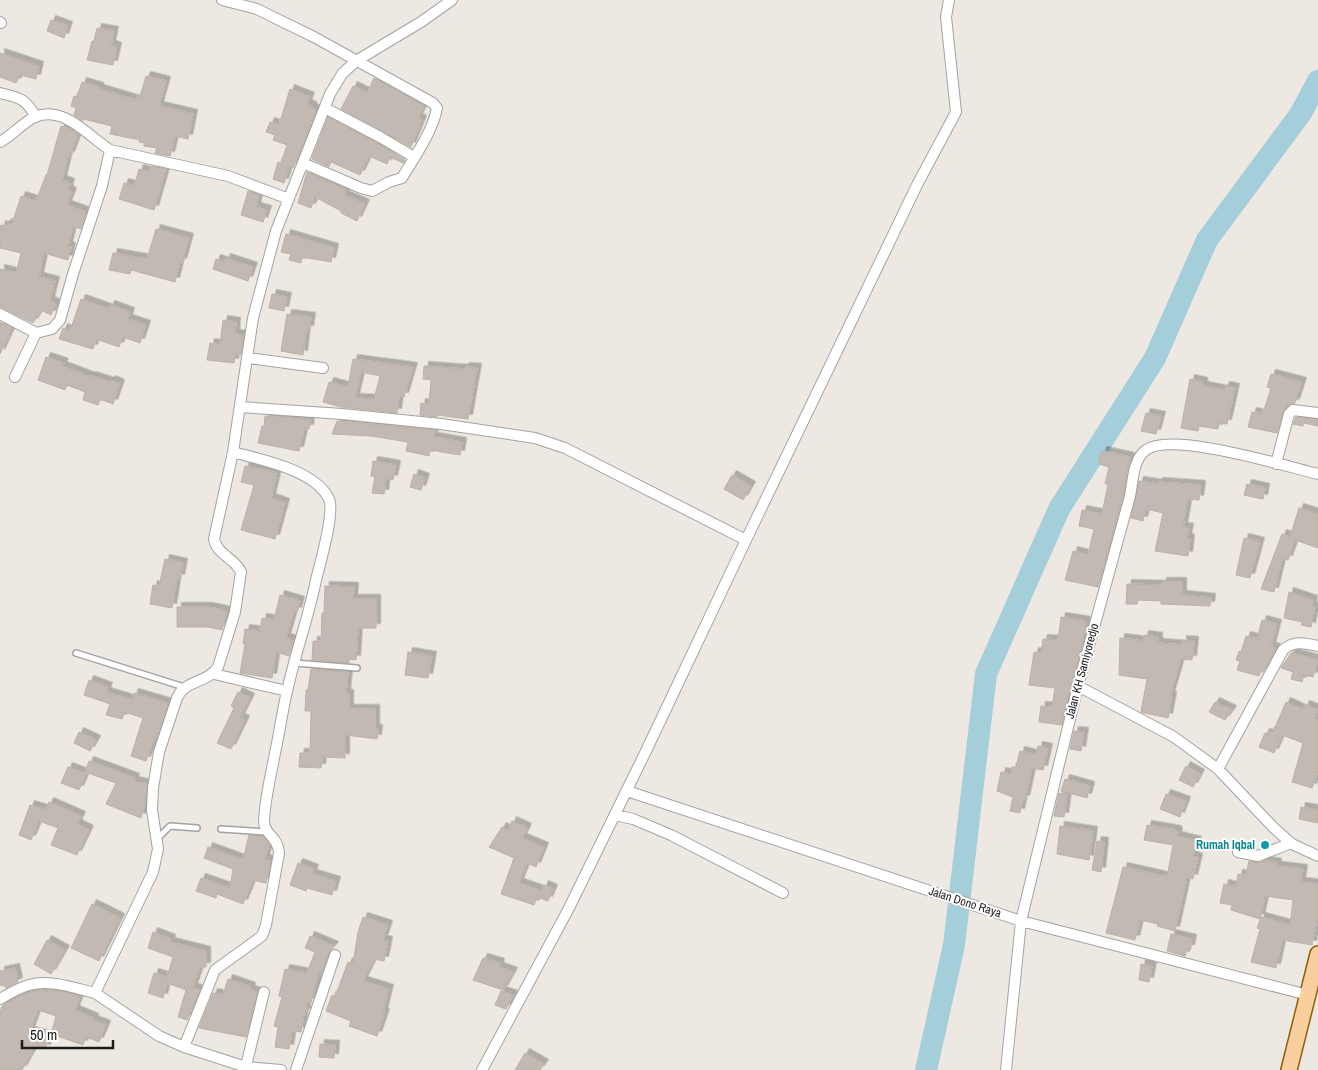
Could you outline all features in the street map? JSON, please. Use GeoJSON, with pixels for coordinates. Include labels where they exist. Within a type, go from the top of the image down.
{"type":"FeatureCollection","features":[{"type":"Feature","properties":{"kind":"main road"},"geometry":{"type":"LineString","coordinates":[[1289,1070],[1318,954]]}},
{"type":"Feature","properties":{"kind":"street"},"geometry":{"type":"LineString","coordinates":[[222,0],[257,9],[314,37],[437,108],[436,115],[402,178],[372,191],[303,163]]}},
{"type":"Feature","properties":{"kind":"street"},"geometry":{"type":"LineString","coordinates":[[214,674],[218,667],[234,612],[241,578],[239,568],[218,549],[214,539],[233,452],[253,318],[276,231],[330,94],[342,74],[356,61],[421,22],[452,0]]}},
{"type":"Feature","properties":{"kind":"street"},"geometry":{"type":"LineString","coordinates":[[482,1070],[569,908],[627,791],[916,185],[956,112],[946,17],[949,0]]}},
{"type":"Feature","properties":{"kind":"street"},"geometry":{"type":"LineString","coordinates":[[0,93],[23,99],[29,104],[36,117]]}},
{"type":"Feature","properties":{"kind":"street"},"geometry":{"type":"LineString","coordinates":[[325,108],[380,136],[414,157]]}},
{"type":"Feature","properties":{"kind":"street"},"geometry":{"type":"LineString","coordinates":[[0,142],[36,117],[49,114],[59,115],[76,124],[110,150],[228,176],[289,199]]}},
{"type":"Feature","properties":{"kind":"street"},"geometry":{"type":"LineString","coordinates":[[0,314],[36,334],[52,329],[60,320],[102,186],[110,150]]}},
{"type":"Feature","properties":{"kind":"street"},"geometry":{"type":"LineString","coordinates":[[15,377],[36,334]]}},
{"type":"Feature","properties":{"kind":"street"},"geometry":{"type":"LineString","coordinates":[[248,358],[323,368]]}},
{"type":"Feature","properties":{"kind":"street"},"geometry":{"type":"LineString","coordinates":[[240,407],[342,414],[441,424],[535,438],[565,448],[746,540]]}},
{"type":"Feature","properties":{"kind":"street"},"geometry":{"type":"LineString","coordinates":[[1276,464],[1289,414],[1293,410],[1318,413]]}},
{"type":"Feature","properties":{"kind":"street","name":"Jalan KH Samiyoredjo"},"geometry":{"type":"LineString","coordinates":[[1006,1070],[1020,921],[1078,686],[1130,496],[1136,464],[1140,455],[1147,449],[1157,445],[1174,444],[1218,449],[1318,474]]}},
{"type":"Feature","properties":{"kind":"street"},"geometry":{"type":"LineString","coordinates":[[184,1047],[215,970],[262,936],[279,854],[277,842],[267,832],[264,823],[269,783],[287,691],[314,590],[330,520],[331,504],[329,498],[317,483],[284,466],[233,452]]}},
{"type":"Feature","properties":{"kind":"street"},"geometry":{"type":"LineString","coordinates":[[1218,769],[1282,650],[1288,645],[1300,642],[1318,646]]}},
{"type":"Feature","properties":{"kind":"street"},"geometry":{"type":"LineString","coordinates":[[95,993],[153,872],[158,849],[152,810],[153,788],[159,752],[179,692],[184,687],[214,674],[287,691]]}},
{"type":"Feature","properties":{"kind":"street"},"geometry":{"type":"LineString","coordinates":[[1078,686],[1174,737],[1218,769],[1274,828],[1291,843],[1318,856]]}},
{"type":"Feature","properties":{"kind":"street","name":"Jalan Dono Raya"},"geometry":{"type":"LineString","coordinates":[[627,791],[1020,921],[1308,995]]}},
{"type":"Feature","properties":{"kind":"street"},"geometry":{"type":"LineString","coordinates":[[615,815],[633,819],[671,835],[783,893]]}},
{"type":"Feature","properties":{"kind":"street"},"geometry":{"type":"LineString","coordinates":[[1238,852],[1258,856],[1291,843]]}},
{"type":"Feature","properties":{"kind":"street"},"geometry":{"type":"LineString","coordinates":[[296,1070],[335,955]]}},
{"type":"Feature","properties":{"kind":"street"},"geometry":{"type":"LineString","coordinates":[[0,999],[18,989],[38,983],[53,983],[95,993],[159,1036],[184,1047],[246,1069],[281,1070]]}},
{"type":"Feature","properties":{"kind":"street"},"geometry":{"type":"LineString","coordinates":[[246,1069],[264,992]]}},
{"type":"Feature","properties":{"kind":"lane"},"geometry":{"type":"LineString","coordinates":[[76,653],[184,687]]}},
{"type":"Feature","properties":{"kind":"lane"},"geometry":{"type":"LineString","coordinates":[[295,663],[357,668]]}},
{"type":"Feature","properties":{"kind":"lane"},"geometry":{"type":"LineString","coordinates":[[156,840],[170,826],[197,828]]}},
{"type":"Feature","properties":{"kind":"lane"},"geometry":{"type":"LineString","coordinates":[[221,829],[267,832]]}},
{"type":"Feature","properties":{"kind":"building"},"geometry":{"type":"Polygon","coordinates":[[[51,20],[68,26],[64,38],[47,31],[51,20]]]}},
{"type":"Feature","properties":{"kind":"building"},"geometry":{"type":"Polygon","coordinates":[[[97,28],[114,31],[111,45],[117,47],[113,65],[87,60],[97,28]]]}},
{"type":"Feature","properties":{"kind":"building"},"geometry":{"type":"Polygon","coordinates":[[[0,53],[39,66],[36,79],[20,75],[16,83],[0,77],[0,53]]]}},
{"type":"Feature","properties":{"kind":"building"},"geometry":{"type":"Polygon","coordinates":[[[146,76],[166,81],[159,106],[193,114],[188,139],[175,136],[170,156],[155,153],[157,148],[144,146],[144,143],[139,142],[140,140],[110,134],[112,126],[83,119],[83,121],[74,115],[76,108],[71,106],[74,96],[77,97],[82,82],[136,100],[137,96],[140,97],[146,76]]]}},
{"type":"Feature","properties":{"kind":"building"},"geometry":{"type":"Polygon","coordinates":[[[374,78],[424,106],[418,118],[422,120],[411,147],[341,109],[353,86],[367,93],[374,78]]]}},
{"type":"Feature","properties":{"kind":"building"},"geometry":{"type":"Polygon","coordinates":[[[290,89],[310,97],[307,104],[316,110],[293,168],[289,167],[284,183],[273,179],[278,162],[281,163],[287,145],[273,140],[275,135],[266,132],[270,122],[279,125],[290,89]]]}},
{"type":"Feature","properties":{"kind":"building"},"geometry":{"type":"Polygon","coordinates":[[[328,117],[377,143],[405,160],[404,162],[390,157],[387,164],[369,156],[360,175],[331,162],[329,167],[312,159],[328,117]]]}},
{"type":"Feature","properties":{"kind":"building"},"geometry":{"type":"Polygon","coordinates":[[[61,126],[78,134],[70,156],[68,156],[62,180],[70,183],[68,190],[72,192],[67,205],[86,212],[81,229],[73,226],[68,246],[71,247],[68,260],[44,253],[39,277],[55,281],[50,301],[56,304],[51,315],[41,310],[33,323],[0,307],[0,269],[16,273],[21,253],[0,248],[0,230],[1,225],[12,224],[21,196],[36,201],[47,175],[61,126]]]}},
{"type":"Feature","properties":{"kind":"building"},"geometry":{"type":"Polygon","coordinates":[[[151,166],[166,169],[154,210],[119,199],[124,183],[134,186],[139,169],[149,172],[151,166]]]}},
{"type":"Feature","properties":{"kind":"building"},"geometry":{"type":"Polygon","coordinates":[[[307,172],[346,190],[344,195],[365,204],[357,221],[315,197],[311,208],[298,203],[307,172]]]}},
{"type":"Feature","properties":{"kind":"building"},"geometry":{"type":"Polygon","coordinates":[[[248,191],[259,195],[256,207],[267,210],[263,222],[241,215],[248,191]]]}},
{"type":"Feature","properties":{"kind":"building"},"geometry":{"type":"Polygon","coordinates":[[[156,229],[189,238],[175,282],[131,270],[130,274],[109,270],[113,253],[147,259],[156,229]]]}},
{"type":"Feature","properties":{"kind":"building"},"geometry":{"type":"Polygon","coordinates":[[[286,234],[334,248],[331,262],[302,257],[301,263],[289,260],[291,254],[281,252],[286,234]]]}},
{"type":"Feature","properties":{"kind":"building"},"geometry":{"type":"Polygon","coordinates":[[[226,258],[253,267],[248,281],[213,269],[216,259],[225,262],[226,258]]]}},
{"type":"Feature","properties":{"kind":"building"},"geometry":{"type":"Polygon","coordinates":[[[272,294],[287,297],[284,311],[269,308],[272,294]]]}},
{"type":"Feature","properties":{"kind":"building"},"geometry":{"type":"Polygon","coordinates":[[[81,299],[109,309],[110,305],[130,312],[128,319],[146,325],[140,343],[123,337],[119,347],[96,339],[93,349],[59,339],[63,328],[70,331],[81,299]]]}},
{"type":"Feature","properties":{"kind":"building"},"geometry":{"type":"Polygon","coordinates":[[[287,314],[311,317],[309,330],[306,330],[303,355],[281,351],[287,314]]]}},
{"type":"Feature","properties":{"kind":"building"},"geometry":{"type":"Polygon","coordinates":[[[223,320],[236,322],[235,334],[243,335],[241,355],[235,354],[234,363],[207,360],[210,343],[220,345],[223,320]]]}},
{"type":"Feature","properties":{"kind":"building"},"geometry":{"type":"Polygon","coordinates":[[[0,322],[12,328],[0,354],[0,322]]]}},
{"type":"Feature","properties":{"kind":"building"},"geometry":{"type":"Polygon","coordinates":[[[46,357],[64,363],[62,366],[91,377],[110,382],[111,380],[120,384],[113,404],[100,399],[98,405],[83,400],[85,392],[67,385],[65,390],[38,380],[46,357]]]}},
{"type":"Feature","properties":{"kind":"building"},"geometry":{"type":"Polygon","coordinates":[[[353,359],[413,367],[404,397],[399,396],[397,413],[341,407],[323,402],[329,382],[348,387],[353,359]],[[361,372],[355,398],[374,399],[380,376],[361,372]]]}},
{"type":"Feature","properties":{"kind":"building"},"geometry":{"type":"Polygon","coordinates":[[[424,366],[477,368],[468,419],[420,415],[421,403],[429,404],[431,380],[423,379],[424,366]]]}},
{"type":"Feature","properties":{"kind":"building"},"geometry":{"type":"Polygon","coordinates":[[[1271,374],[1302,382],[1295,403],[1288,405],[1283,412],[1277,433],[1248,427],[1252,412],[1261,414],[1262,410],[1264,410],[1271,388],[1267,387],[1271,374]]]}},
{"type":"Feature","properties":{"kind":"building"},"geometry":{"type":"Polygon","coordinates":[[[1190,379],[1203,382],[1203,386],[1224,390],[1225,386],[1235,388],[1227,424],[1219,423],[1218,429],[1199,426],[1198,431],[1181,428],[1190,379]]]}},
{"type":"Feature","properties":{"kind":"building"},"geometry":{"type":"Polygon","coordinates":[[[1146,413],[1161,416],[1156,434],[1141,431],[1146,413]]]}},
{"type":"Feature","properties":{"kind":"building"},"geometry":{"type":"Polygon","coordinates":[[[265,416],[310,420],[309,429],[304,429],[299,451],[258,443],[262,426],[264,427],[265,416]]]}},
{"type":"Feature","properties":{"kind":"building"},"geometry":{"type":"Polygon","coordinates":[[[1296,417],[1318,420],[1318,426],[1304,423],[1303,426],[1293,424],[1296,417]]]}},
{"type":"Feature","properties":{"kind":"building"},"geometry":{"type":"Polygon","coordinates":[[[337,421],[435,430],[433,437],[462,442],[460,455],[430,450],[429,456],[406,451],[408,442],[371,436],[332,434],[337,421]]]}},
{"type":"Feature","properties":{"kind":"building"},"geometry":{"type":"Polygon","coordinates":[[[1102,451],[1130,457],[1123,495],[1098,587],[1065,580],[1073,551],[1088,555],[1094,529],[1079,526],[1082,510],[1102,514],[1108,484],[1105,484],[1109,467],[1099,464],[1102,451]]]}},
{"type":"Feature","properties":{"kind":"building"},"geometry":{"type":"Polygon","coordinates":[[[373,461],[396,465],[393,480],[386,478],[384,494],[372,493],[375,477],[371,476],[373,461]]]}},
{"type":"Feature","properties":{"kind":"building"},"geometry":{"type":"Polygon","coordinates":[[[245,466],[277,473],[271,498],[285,503],[275,539],[241,530],[254,485],[241,482],[245,466]]]}},
{"type":"Feature","properties":{"kind":"building"},"geometry":{"type":"Polygon","coordinates":[[[414,474],[425,478],[421,490],[410,487],[414,474]]]}},
{"type":"Feature","properties":{"kind":"building"},"geometry":{"type":"Polygon","coordinates":[[[732,475],[751,486],[743,500],[724,489],[732,475]]]}},
{"type":"Feature","properties":{"kind":"building"},"geometry":{"type":"Polygon","coordinates":[[[1139,481],[1158,484],[1158,482],[1201,485],[1199,500],[1188,499],[1183,527],[1189,528],[1187,538],[1190,539],[1188,556],[1155,551],[1163,513],[1146,509],[1143,521],[1131,518],[1139,481]]]}},
{"type":"Feature","properties":{"kind":"building"},"geometry":{"type":"Polygon","coordinates":[[[1247,484],[1265,488],[1263,499],[1244,495],[1247,484]]]}},
{"type":"Feature","properties":{"kind":"building"},"geometry":{"type":"Polygon","coordinates":[[[1299,508],[1318,514],[1318,548],[1295,540],[1288,560],[1282,559],[1274,592],[1261,589],[1282,534],[1290,537],[1299,508]]]}},
{"type":"Feature","properties":{"kind":"building"},"geometry":{"type":"Polygon","coordinates":[[[1244,538],[1260,542],[1250,578],[1236,575],[1244,538]]]}},
{"type":"Feature","properties":{"kind":"building"},"geometry":{"type":"Polygon","coordinates":[[[165,559],[183,563],[180,579],[177,578],[172,608],[150,604],[153,585],[159,586],[165,559]]]}},
{"type":"Feature","properties":{"kind":"building"},"geometry":{"type":"Polygon","coordinates":[[[1162,582],[1182,582],[1182,595],[1211,598],[1210,606],[1161,604],[1161,601],[1138,600],[1137,604],[1126,604],[1127,584],[1162,585],[1162,582]]]}},
{"type":"Feature","properties":{"kind":"building"},"geometry":{"type":"Polygon","coordinates":[[[325,586],[354,587],[353,599],[376,599],[376,628],[358,628],[356,660],[349,659],[349,663],[312,660],[313,641],[321,641],[325,586]]]}},
{"type":"Feature","properties":{"kind":"building"},"geometry":{"type":"Polygon","coordinates":[[[1289,592],[1313,600],[1312,607],[1315,607],[1311,627],[1301,625],[1302,622],[1284,618],[1289,592]]]}},
{"type":"Feature","properties":{"kind":"building"},"geometry":{"type":"Polygon","coordinates":[[[280,595],[300,601],[297,612],[294,611],[286,638],[293,640],[289,656],[276,652],[272,678],[240,673],[245,644],[243,644],[245,629],[260,631],[262,618],[274,620],[280,595]]]}},
{"type":"Feature","properties":{"kind":"building"},"geometry":{"type":"Polygon","coordinates":[[[177,607],[208,607],[227,611],[222,630],[208,627],[177,627],[177,607]]]}},
{"type":"Feature","properties":{"kind":"building"},"geometry":{"type":"Polygon","coordinates":[[[1061,617],[1086,621],[1062,725],[1039,722],[1041,706],[1052,707],[1055,688],[1029,685],[1034,652],[1041,653],[1043,639],[1058,640],[1061,617]]]}},
{"type":"Feature","properties":{"kind":"building"},"geometry":{"type":"Polygon","coordinates":[[[1262,620],[1277,624],[1271,647],[1276,648],[1259,676],[1237,670],[1240,661],[1236,660],[1239,651],[1241,652],[1246,636],[1257,639],[1262,620]]]}},
{"type":"Feature","properties":{"kind":"building"},"geometry":{"type":"Polygon","coordinates":[[[1144,635],[1158,637],[1158,643],[1182,645],[1182,640],[1194,641],[1192,660],[1181,659],[1170,696],[1172,696],[1168,718],[1141,712],[1147,679],[1119,675],[1120,638],[1143,641],[1144,635]]]}},
{"type":"Feature","properties":{"kind":"building"},"geometry":{"type":"Polygon","coordinates":[[[408,652],[432,656],[428,678],[405,675],[408,652]]]}},
{"type":"Feature","properties":{"kind":"building"},"geometry":{"type":"Polygon","coordinates":[[[1291,653],[1318,660],[1313,677],[1304,675],[1302,682],[1291,679],[1293,672],[1281,668],[1291,653]]]}},
{"type":"Feature","properties":{"kind":"building"},"geometry":{"type":"Polygon","coordinates":[[[311,669],[348,672],[346,694],[349,694],[349,709],[375,709],[375,729],[378,729],[377,739],[345,735],[345,758],[322,757],[321,768],[299,767],[300,753],[310,753],[311,711],[305,711],[306,690],[308,690],[311,669]]]}},
{"type":"Feature","properties":{"kind":"building"},"geometry":{"type":"Polygon","coordinates":[[[89,680],[108,687],[106,692],[132,700],[134,693],[168,703],[146,761],[131,756],[143,718],[125,712],[122,719],[106,715],[110,704],[84,695],[89,680]]]}},
{"type":"Feature","properties":{"kind":"building"},"geometry":{"type":"Polygon","coordinates":[[[238,692],[250,698],[240,718],[245,720],[231,749],[217,743],[234,708],[231,706],[238,692]]]}},
{"type":"Feature","properties":{"kind":"building"},"geometry":{"type":"Polygon","coordinates":[[[1215,702],[1232,710],[1225,720],[1209,712],[1215,702]]]}},
{"type":"Feature","properties":{"kind":"building"},"geometry":{"type":"Polygon","coordinates":[[[1286,702],[1303,710],[1305,705],[1318,710],[1314,719],[1318,721],[1318,771],[1312,788],[1292,782],[1303,743],[1282,735],[1274,753],[1259,747],[1265,733],[1273,732],[1286,702]]]}},
{"type":"Feature","properties":{"kind":"building"},"geometry":{"type":"Polygon","coordinates":[[[1074,731],[1084,732],[1081,751],[1070,749],[1074,731]]]}},
{"type":"Feature","properties":{"kind":"building"},"geometry":{"type":"Polygon","coordinates":[[[79,732],[96,740],[90,751],[74,743],[79,732]]]}},
{"type":"Feature","properties":{"kind":"building"},"geometry":{"type":"Polygon","coordinates":[[[1038,746],[1048,748],[1043,770],[1032,768],[1020,813],[1010,811],[1013,797],[997,791],[1001,772],[1011,774],[1012,767],[1016,767],[1020,751],[1036,755],[1038,746]]]}},
{"type":"Feature","properties":{"kind":"building"},"geometry":{"type":"Polygon","coordinates":[[[89,761],[135,778],[134,781],[147,784],[141,818],[106,804],[116,783],[85,772],[89,761]]]}},
{"type":"Feature","properties":{"kind":"building"},"geometry":{"type":"Polygon","coordinates":[[[1186,766],[1200,774],[1193,787],[1179,780],[1186,766]]]}},
{"type":"Feature","properties":{"kind":"building"},"geometry":{"type":"Polygon","coordinates":[[[68,767],[86,774],[79,790],[61,783],[68,767]]]}},
{"type":"Feature","properties":{"kind":"building"},"geometry":{"type":"Polygon","coordinates":[[[1065,779],[1090,786],[1087,798],[1061,791],[1065,779]]]}},
{"type":"Feature","properties":{"kind":"building"},"geometry":{"type":"Polygon","coordinates":[[[1059,793],[1067,795],[1064,817],[1054,816],[1059,793]]]}},
{"type":"Feature","properties":{"kind":"building"},"geometry":{"type":"Polygon","coordinates":[[[1166,794],[1186,801],[1180,817],[1160,809],[1166,794]]]}},
{"type":"Feature","properties":{"kind":"building"},"geometry":{"type":"Polygon","coordinates":[[[49,802],[81,816],[77,824],[89,830],[77,855],[51,845],[58,828],[39,821],[31,840],[19,835],[30,805],[46,810],[49,802]]]}},
{"type":"Feature","properties":{"kind":"building"},"geometry":{"type":"Polygon","coordinates":[[[1301,807],[1318,810],[1318,823],[1299,819],[1301,807]]]}},
{"type":"Feature","properties":{"kind":"building"},"geometry":{"type":"Polygon","coordinates":[[[512,821],[527,828],[522,838],[544,847],[536,867],[527,863],[519,883],[540,890],[534,905],[501,894],[514,858],[489,847],[502,827],[508,831],[512,821]]]}},
{"type":"Feature","properties":{"kind":"building"},"geometry":{"type":"Polygon","coordinates":[[[1147,825],[1176,830],[1178,832],[1177,836],[1197,841],[1193,856],[1198,858],[1193,879],[1187,877],[1175,931],[1157,926],[1158,924],[1140,920],[1135,940],[1106,933],[1123,867],[1167,877],[1173,845],[1144,840],[1147,825]]]}},
{"type":"Feature","properties":{"kind":"building"},"geometry":{"type":"Polygon","coordinates":[[[1060,826],[1093,831],[1089,860],[1057,854],[1060,826]]]}},
{"type":"Feature","properties":{"kind":"building"},"geometry":{"type":"Polygon","coordinates":[[[249,835],[262,836],[269,844],[265,859],[271,861],[266,883],[253,880],[243,904],[217,894],[216,898],[196,891],[201,878],[230,888],[233,869],[204,858],[208,847],[243,860],[249,835]]]}},
{"type":"Feature","properties":{"kind":"building"},"geometry":{"type":"Polygon","coordinates":[[[1097,841],[1104,842],[1101,872],[1092,870],[1097,841]]]}},
{"type":"Feature","properties":{"kind":"building"},"geometry":{"type":"Polygon","coordinates":[[[1249,861],[1257,863],[1265,861],[1277,863],[1277,866],[1303,869],[1301,882],[1318,884],[1318,920],[1312,945],[1282,940],[1276,968],[1251,962],[1260,929],[1257,928],[1261,917],[1290,925],[1293,900],[1265,896],[1260,919],[1231,910],[1232,905],[1220,903],[1224,884],[1236,887],[1238,874],[1246,875],[1249,861]]]}},
{"type":"Feature","properties":{"kind":"building"},"geometry":{"type":"Polygon","coordinates":[[[298,863],[314,869],[312,874],[336,881],[332,895],[307,888],[306,891],[290,885],[298,863]]]}},
{"type":"Feature","properties":{"kind":"building"},"geometry":{"type":"Polygon","coordinates":[[[544,885],[553,889],[548,901],[539,898],[544,885]]]}},
{"type":"Feature","properties":{"kind":"building"},"geometry":{"type":"Polygon","coordinates":[[[92,904],[120,918],[99,961],[71,948],[92,904]]]}},
{"type":"Feature","properties":{"kind":"building"},"geometry":{"type":"Polygon","coordinates":[[[363,917],[388,925],[383,940],[388,941],[384,961],[374,959],[363,981],[389,989],[383,1013],[385,1013],[377,1036],[349,1026],[351,1021],[326,1011],[332,995],[335,997],[348,962],[353,964],[358,932],[363,917]]]}},
{"type":"Feature","properties":{"kind":"building"},"geometry":{"type":"Polygon","coordinates":[[[153,932],[171,939],[170,942],[206,951],[206,967],[200,967],[193,988],[200,990],[187,1020],[178,1017],[186,990],[167,983],[163,998],[148,993],[154,973],[167,977],[173,957],[148,948],[153,932]]]}},
{"type":"Feature","properties":{"kind":"building"},"geometry":{"type":"Polygon","coordinates":[[[1171,934],[1192,939],[1190,949],[1187,949],[1185,956],[1167,951],[1171,934]]]}},
{"type":"Feature","properties":{"kind":"building"},"geometry":{"type":"Polygon","coordinates":[[[310,936],[334,946],[328,953],[322,973],[319,972],[311,1003],[306,1002],[306,1013],[304,1013],[301,1032],[292,1031],[289,1049],[275,1047],[278,1027],[274,1026],[282,997],[279,996],[285,969],[307,973],[315,952],[305,948],[310,936]]]}},
{"type":"Feature","properties":{"kind":"building"},"geometry":{"type":"Polygon","coordinates":[[[47,940],[65,950],[51,974],[34,964],[47,940]]]}},
{"type":"Feature","properties":{"kind":"building"},"geometry":{"type":"Polygon","coordinates":[[[483,958],[500,963],[499,967],[513,972],[503,990],[473,980],[483,958]]]}},
{"type":"Feature","properties":{"kind":"building"},"geometry":{"type":"Polygon","coordinates":[[[1141,964],[1152,966],[1149,982],[1139,980],[1141,964]]]}},
{"type":"Feature","properties":{"kind":"building"},"geometry":{"type":"Polygon","coordinates":[[[15,968],[18,982],[6,988],[0,985],[0,971],[15,968]]]}},
{"type":"Feature","properties":{"kind":"building"},"geometry":{"type":"Polygon","coordinates":[[[228,979],[251,987],[250,990],[257,992],[246,1037],[199,1028],[213,993],[223,995],[228,979]]]}},
{"type":"Feature","properties":{"kind":"building"},"geometry":{"type":"Polygon","coordinates":[[[42,990],[80,996],[75,1010],[106,1025],[99,1042],[86,1037],[83,1045],[51,1034],[56,1016],[38,1010],[30,1031],[48,1036],[46,1049],[35,1047],[22,1070],[0,1070],[0,1011],[3,1005],[27,993],[42,990]]]}},
{"type":"Feature","properties":{"kind":"building"},"geometry":{"type":"Polygon","coordinates":[[[501,991],[513,995],[506,1009],[495,1005],[501,991]]]}},
{"type":"Feature","properties":{"kind":"building"},"geometry":{"type":"Polygon","coordinates":[[[320,1044],[335,1045],[334,1058],[319,1057],[320,1044]]]}},
{"type":"Feature","properties":{"kind":"building"},"geometry":{"type":"Polygon","coordinates":[[[525,1053],[544,1064],[540,1070],[515,1070],[525,1053]]]}},
{"type":"Feature","properties":{"kind":"waterway"},"geometry":{"type":"LineString","coordinates":[[926,1070],[954,945],[986,674],[1059,509],[1155,358],[1207,240],[1301,113],[1318,81]]}},
{"type":"Feature","properties":{"kind":"place","name":"Rumah Iqbal"},"geometry":{"type":"Point","coordinates":[1265,845]}}]}
